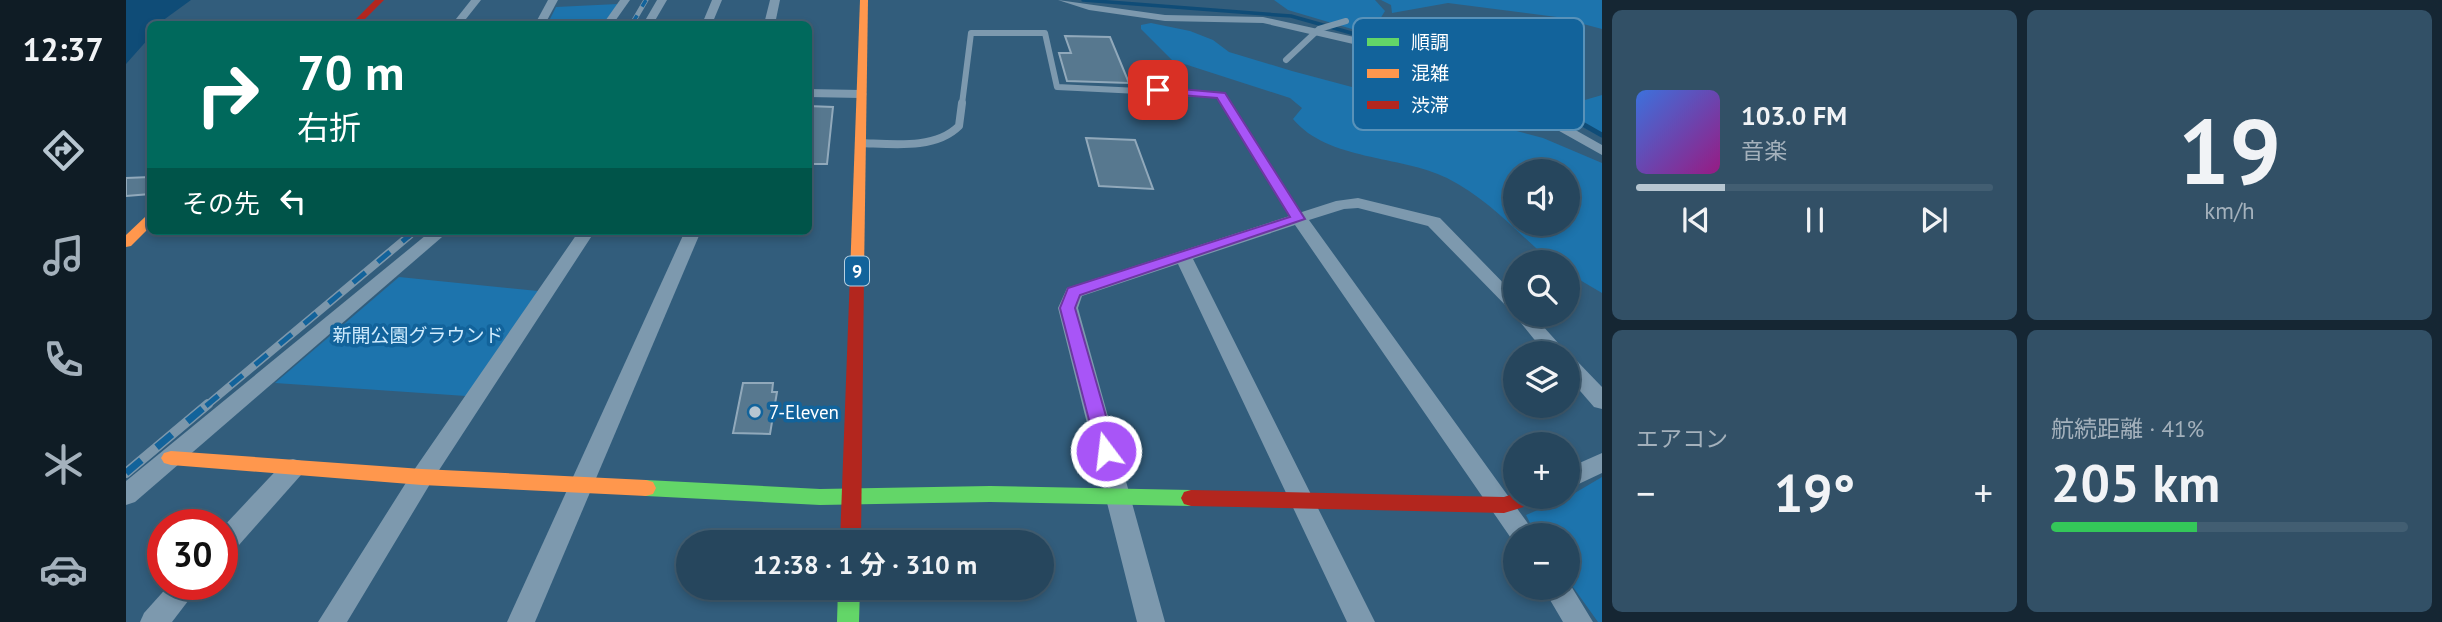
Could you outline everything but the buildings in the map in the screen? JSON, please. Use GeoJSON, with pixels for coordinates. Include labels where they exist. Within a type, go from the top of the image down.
{"type":"FeatureCollection","features":[{"type":"Feature","properties":{"kind":"main road"},"geometry":{"type":"LineString","coordinates":[[358,21],[380,0]]}},
{"type":"Feature","properties":{"kind":"main road","name":"9"},"geometry":{"type":"LineString","coordinates":[[850,530],[864,0]]}},
{"type":"Feature","properties":{"kind":"main road"},"geometry":{"type":"LineString","coordinates":[[126,243],[147,223]]}},
{"type":"Feature","properties":{"kind":"main road"},"geometry":{"type":"LineString","coordinates":[[171,458],[422,477],[820,497],[852,494],[1301,499],[1503,505]]}},
{"type":"Feature","properties":{"kind":"main road"},"geometry":{"type":"LineString","coordinates":[[848,622],[849,600]]}},
{"type":"Feature","properties":{"kind":"street"},"geometry":{"type":"LineString","coordinates":[[459,21],[476,0]]}},
{"type":"Feature","properties":{"kind":"street"},"geometry":{"type":"LineString","coordinates":[[542,21],[553,0]]}},
{"type":"Feature","properties":{"kind":"street"},"geometry":{"type":"LineString","coordinates":[[610,21],[625,0]]}},
{"type":"Feature","properties":{"kind":"street"},"geometry":{"type":"LineString","coordinates":[[650,21],[662,0]]}},
{"type":"Feature","properties":{"kind":"street"},"geometry":{"type":"LineString","coordinates":[[709,21],[717,0]]}},
{"type":"Feature","properties":{"kind":"street"},"geometry":{"type":"LineString","coordinates":[[771,21],[775,0]]}},
{"type":"Feature","properties":{"kind":"street"},"geometry":{"type":"LineString","coordinates":[[1063,0],[1089,7],[1165,18],[1263,20],[1317,28],[1353,39]]}},
{"type":"Feature","properties":{"kind":"street"},"geometry":{"type":"LineString","coordinates":[[812,93],[860,94]]}},
{"type":"Feature","properties":{"kind":"street"},"geometry":{"type":"LineString","coordinates":[[1564,130],[1602,151]]}},
{"type":"Feature","properties":{"kind":"street"},"geometry":{"type":"LineString","coordinates":[[1151,622],[1068,308],[1073,292],[1087,285],[1183,258],[1342,204],[1359,203],[1434,222],[1503,294]]}},
{"type":"Feature","properties":{"kind":"street"},"geometry":{"type":"LineString","coordinates":[[1298,219],[1503,504]]}},
{"type":"Feature","properties":{"kind":"street"},"geometry":{"type":"LineString","coordinates":[[126,495],[435,235]]}},
{"type":"Feature","properties":{"kind":"street"},"geometry":{"type":"LineString","coordinates":[[332,622],[422,477],[584,235]]}},
{"type":"Feature","properties":{"kind":"street"},"geometry":{"type":"LineString","coordinates":[[521,622],[691,235]]}},
{"type":"Feature","properties":{"kind":"street"},"geometry":{"type":"LineString","coordinates":[[1183,258],[1191,267],[1361,622]]}},
{"type":"Feature","properties":{"kind":"street"},"geometry":{"type":"LineString","coordinates":[[1533,327],[1546,341]]}},
{"type":"Feature","properties":{"kind":"street"},"geometry":{"type":"LineString","coordinates":[[1580,377],[1602,401]]}},
{"type":"Feature","properties":{"kind":"street"},"geometry":{"type":"LineString","coordinates":[[1580,473],[1602,462]]}},
{"type":"Feature","properties":{"kind":"street"},"geometry":{"type":"LineString","coordinates":[[238,528],[293,468]]}},
{"type":"Feature","properties":{"kind":"street"},"geometry":{"type":"LineString","coordinates":[[154,622],[174,600]]}},
{"type":"Feature","properties":{"kind":"street"},"geometry":{"type":"LineString","coordinates":[[1565,600],[1579,622]]}},
{"type":"Feature","properties":{"kind":"lane"},"geometry":{"type":"LineString","coordinates":[[1286,60],[1317,28],[1328,22],[1346,22]]}},
{"type":"Feature","properties":{"kind":"lane"},"geometry":{"type":"LineString","coordinates":[[859,143],[933,141],[950,136],[959,126],[971,33],[1045,33],[1057,87],[1221,95],[1298,219]]}},
{"type":"Feature","properties":{"kind":"green space"},"geometry":{"type":"Polygon","coordinates":[[[1274,0],[1375,0],[1385,11],[1381,18],[1353,18],[1353,29],[1288,10],[1274,0]]]}},
{"type":"Feature","properties":{"kind":"green space"},"geometry":{"type":"Polygon","coordinates":[[[1381,0],[1602,0],[1602,29],[1584,24],[1584,18],[1561,18],[1448,3],[1392,13],[1391,5],[1381,0]]]}},
{"type":"Feature","properties":{"kind":"green space"},"geometry":{"type":"Polygon","coordinates":[[[618,4],[607,21],[549,21],[556,7],[618,4]]]}},
{"type":"Feature","properties":{"kind":"green space"},"geometry":{"type":"Polygon","coordinates":[[[1151,23],[1190,31],[1213,40],[1229,52],[1353,87],[1353,130],[1513,130],[1543,138],[1602,163],[1602,293],[1580,280],[1580,250],[1538,250],[1523,236],[1580,236],[1580,159],[1503,159],[1503,218],[1476,196],[1447,178],[1325,143],[1308,133],[1293,119],[1302,108],[1290,98],[1172,60],[1141,29],[1141,25],[1151,23]]]}},
{"type":"Feature","properties":{"kind":"green space"},"geometry":{"type":"Polygon","coordinates":[[[1602,95],[1602,137],[1584,128],[1584,100],[1602,95]]]}},
{"type":"Feature","properties":{"kind":"green space","name":"新開公園グラウンド"},"geometry":{"type":"Polygon","coordinates":[[[399,277],[538,291],[466,396],[275,383],[399,277]]]}},
{"type":"Feature","properties":{"kind":"green space"},"geometry":{"type":"Polygon","coordinates":[[[1602,477],[1602,622],[1598,622],[1580,597],[1580,523],[1530,523],[1526,515],[1540,509],[1580,509],[1580,490],[1602,477]]]}},
{"type":"Feature","properties":{"kind":"shaded area"},"geometry":{"type":"Polygon","coordinates":[[[126,0],[191,0],[162,21],[147,21],[147,40],[126,64],[126,0]]]}},
{"type":"Feature","properties":{"kind":"waterway"},"geometry":{"type":"LineString","coordinates":[[1083,0],[1291,16],[1353,33]]}},
{"type":"Feature","properties":{"kind":"waterway"},"geometry":{"type":"LineString","coordinates":[[1584,125],[1602,135]]}},
{"type":"Feature","properties":{"kind":"railway"},"geometry":{"type":"LineString","coordinates":[[634,21],[646,0]]}},
{"type":"Feature","properties":{"kind":"railway"},"geometry":{"type":"LineString","coordinates":[[206,406],[410,235]]}},
{"type":"Feature","properties":{"kind":"railway"},"geometry":{"type":"LineString","coordinates":[[126,473],[208,404]]}},
{"type":"Feature","properties":{"kind":"traffic: fast"},"geometry":{"type":"LineString","coordinates":[[646,488],[820,497],[990,494],[1191,498]]}},
{"type":"Feature","properties":{"kind":"traffic: fast"},"geometry":{"type":"LineString","coordinates":[[848,622],[849,600]]}},
{"type":"Feature","properties":{"kind":"traffic: slow"},"geometry":{"type":"LineString","coordinates":[[857,274],[864,0]]}},
{"type":"Feature","properties":{"kind":"traffic: slow"},"geometry":{"type":"LineString","coordinates":[[126,243],[147,223]]}},
{"type":"Feature","properties":{"kind":"traffic: slow"},"geometry":{"type":"LineString","coordinates":[[171,458],[422,477],[646,488]]}},
{"type":"Feature","properties":{"kind":"traffic: jam"},"geometry":{"type":"LineString","coordinates":[[358,21],[380,0]]}},
{"type":"Feature","properties":{"kind":"traffic: jam"},"geometry":{"type":"LineString","coordinates":[[850,530],[857,274]]}},
{"type":"Feature","properties":{"kind":"traffic: jam"},"geometry":{"type":"LineString","coordinates":[[1191,498],[1503,505]]}},
{"type":"Feature","properties":{"kind":"place","name":"7-Eleven"},"geometry":{"type":"Point","coordinates":[755,412]}},
{"type":"Feature","properties":{"kind":"route"},"geometry":{"type":"LineString","coordinates":[[1106,451],[1068,308],[1073,292],[1087,285],[1183,258],[1298,219],[1221,95],[1158,90]]}}]}
